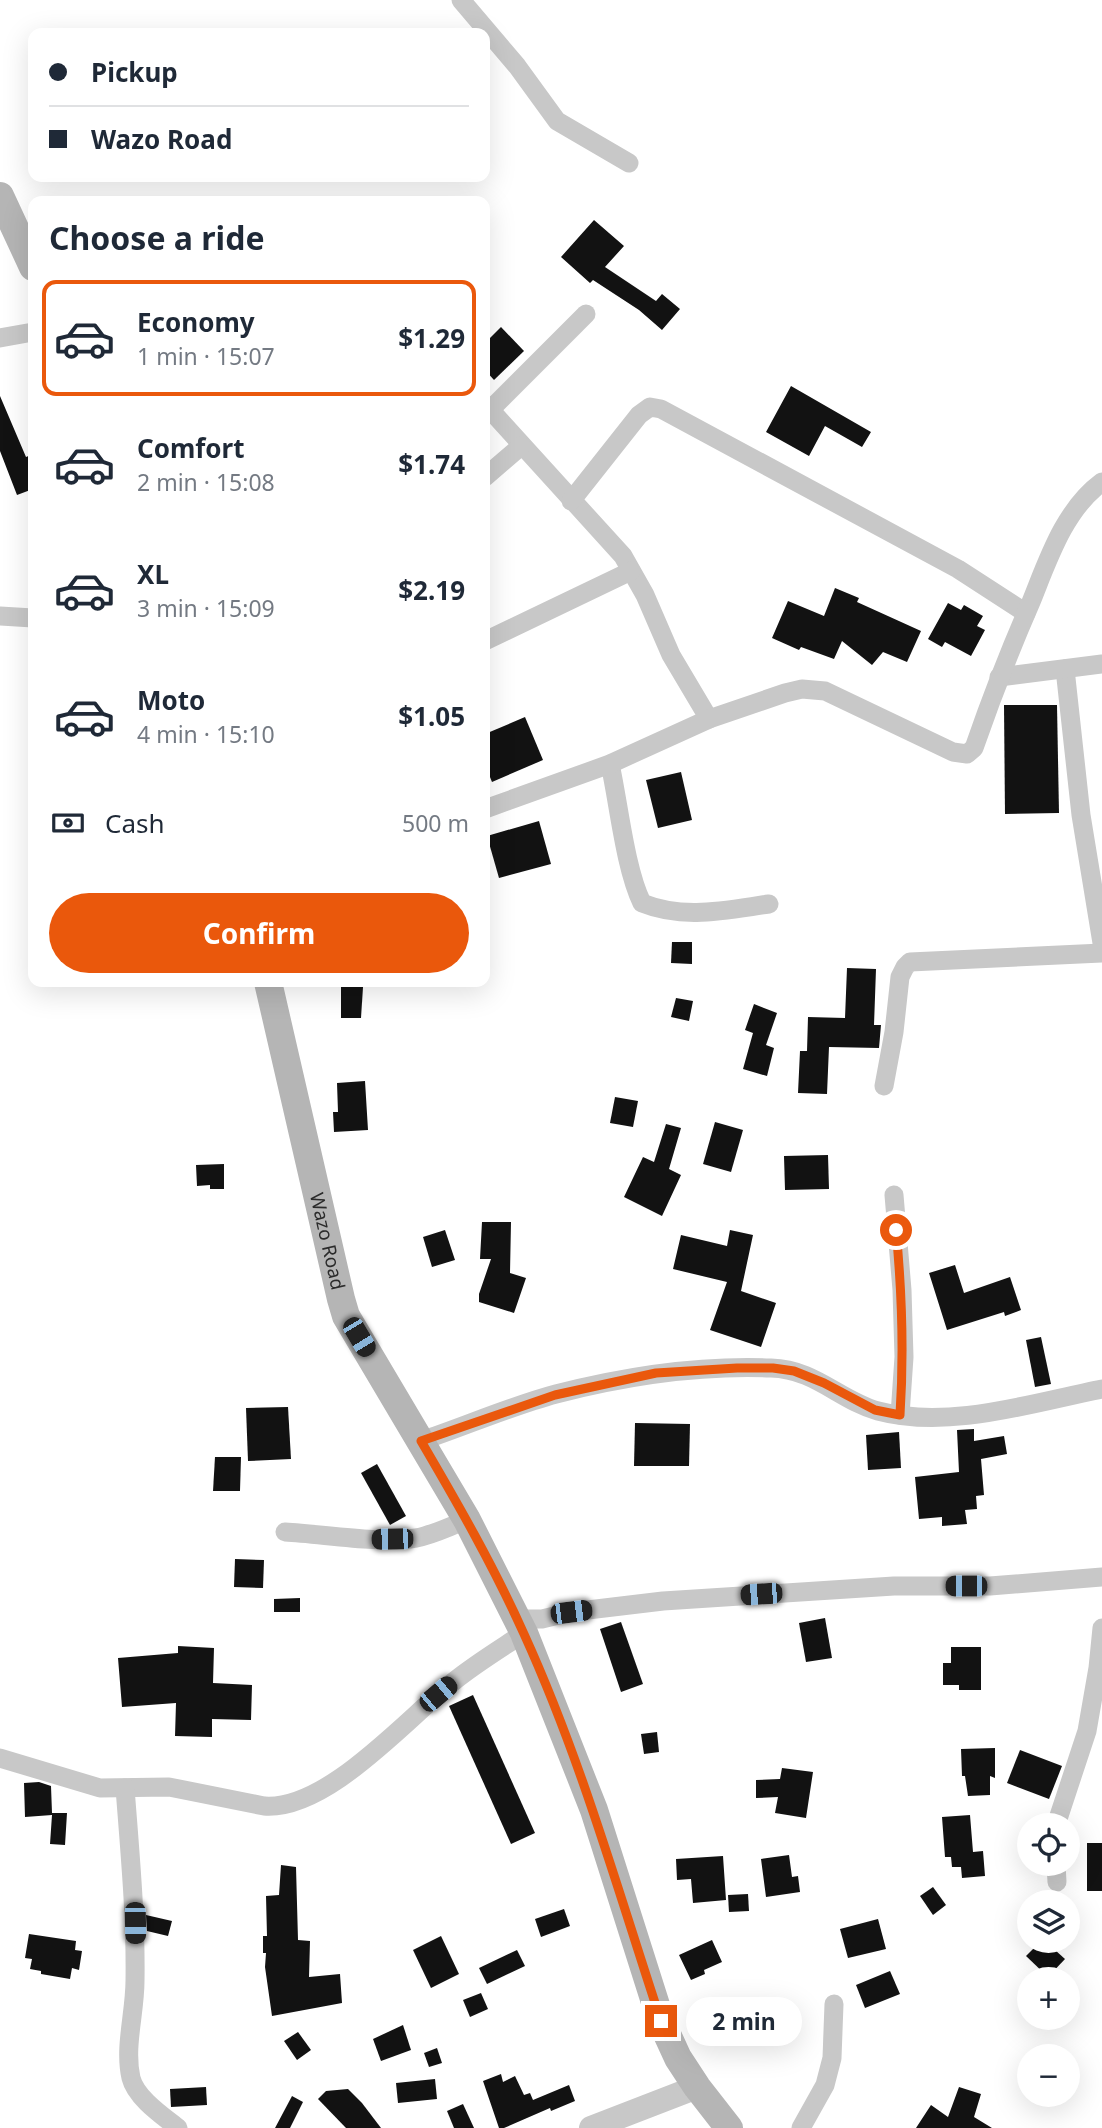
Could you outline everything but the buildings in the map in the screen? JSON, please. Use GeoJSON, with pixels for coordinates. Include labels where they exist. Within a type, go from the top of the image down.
{"type":"FeatureCollection","features":[{"type":"Feature","properties":{"kind":"main road"},"geometry":{"type":"LineString","coordinates":[[0,196],[28,256]]}},
{"type":"Feature","properties":{"kind":"main road","name":"Wazo Road"},"geometry":{"type":"LineString","coordinates":[[269,987],[343,1308],[467,1520],[520,1626],[594,1810],[661,2021],[678,2058],[729,2128]]}},
{"type":"Feature","properties":{"kind":"street"},"geometry":{"type":"LineString","coordinates":[[461,0],[485,28]]}},
{"type":"Feature","properties":{"kind":"street"},"geometry":{"type":"LineString","coordinates":[[490,34],[517,66],[556,121],[629,163]]}},
{"type":"Feature","properties":{"kind":"street"},"geometry":{"type":"LineString","coordinates":[[490,404],[586,314]]}},
{"type":"Feature","properties":{"kind":"street"},"geometry":{"type":"LineString","coordinates":[[0,338],[28,333]]}},
{"type":"Feature","properties":{"kind":"street"},"geometry":{"type":"LineString","coordinates":[[571,500],[639,415],[650,407],[661,409],[958,569],[1026,613]]}},
{"type":"Feature","properties":{"kind":"street"},"geometry":{"type":"LineString","coordinates":[[490,410],[623,556],[645,595],[671,655],[709,719]]}},
{"type":"Feature","properties":{"kind":"street"},"geometry":{"type":"LineString","coordinates":[[490,473],[522,446]]}},
{"type":"Feature","properties":{"kind":"street"},"geometry":{"type":"LineString","coordinates":[[490,807],[610,764],[709,719],[802,689],[825,691],[963,755],[971,752],[999,677],[1059,535],[1079,505],[1102,482]]}},
{"type":"Feature","properties":{"kind":"street"},"geometry":{"type":"LineString","coordinates":[[490,638],[631,571]]}},
{"type":"Feature","properties":{"kind":"street"},"geometry":{"type":"LineString","coordinates":[[0,616],[28,618]]}},
{"type":"Feature","properties":{"kind":"street"},"geometry":{"type":"LineString","coordinates":[[999,677],[1102,664]]}},
{"type":"Feature","properties":{"kind":"street"},"geometry":{"type":"LineString","coordinates":[[1065,669],[1081,815],[1102,943]]}},
{"type":"Feature","properties":{"kind":"street"},"geometry":{"type":"LineString","coordinates":[[610,764],[629,860],[642,903],[659,910],[688,914],[769,904]]}},
{"type":"Feature","properties":{"kind":"street"},"geometry":{"type":"LineString","coordinates":[[884,1086],[900,977],[911,962],[1102,953]]}},
{"type":"Feature","properties":{"kind":"street"},"geometry":{"type":"LineString","coordinates":[[894,1195],[902,1290],[904,1357],[900,1415]]}},
{"type":"Feature","properties":{"kind":"street"},"geometry":{"type":"LineString","coordinates":[[421,1441],[555,1395],[656,1373],[773,1368],[794,1371],[824,1383],[875,1410],[925,1418],[972,1415],[1102,1388]]}},
{"type":"Feature","properties":{"kind":"street"},"geometry":{"type":"LineString","coordinates":[[285,1532],[407,1539],[467,1520]]}},
{"type":"Feature","properties":{"kind":"street"},"geometry":{"type":"LineString","coordinates":[[0,1758],[89,1786],[112,1789],[169,1787],[270,1806],[296,1801],[340,1780],[520,1626],[542,1619],[571,1612],[663,1601],[894,1586],[990,1586],[1102,1577]]}},
{"type":"Feature","properties":{"kind":"street"},"geometry":{"type":"LineString","coordinates":[[1060,1813],[1087,1731],[1102,1628]]}},
{"type":"Feature","properties":{"kind":"street"},"geometry":{"type":"LineString","coordinates":[[125,1788],[134,1898],[135,1997],[129,2053],[131,2078],[140,2094],[178,2128]]}},
{"type":"Feature","properties":{"kind":"street"},"geometry":{"type":"LineString","coordinates":[[802,2128],[825,2085],[832,2058],[834,2004]]}},
{"type":"Feature","properties":{"kind":"street"},"geometry":{"type":"LineString","coordinates":[[591,2128],[697,2087]]}},
{"type":"Feature","properties":{"kind":"route"},"geometry":{"type":"LineString","coordinates":[[661,2021],[594,1810],[524,1633],[478,1540],[421,1441],[555,1395],[656,1373],[737,1368],[794,1371],[824,1383],[875,1410],[900,1415],[904,1357],[902,1290],[896,1230]]}}]}
